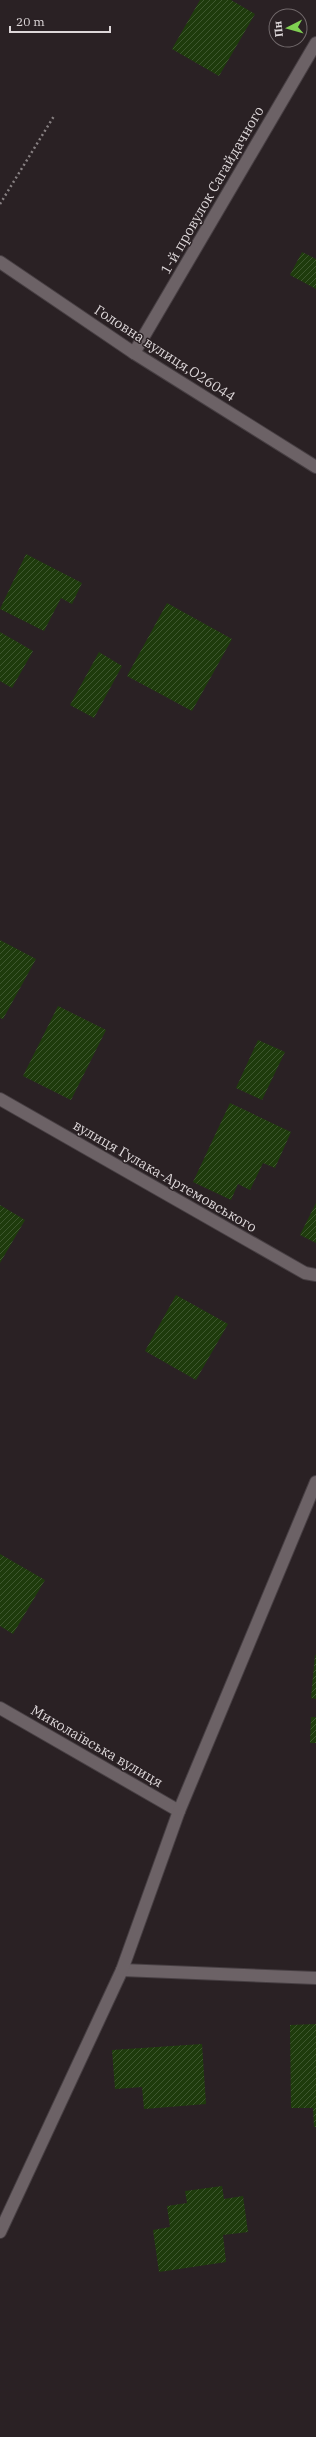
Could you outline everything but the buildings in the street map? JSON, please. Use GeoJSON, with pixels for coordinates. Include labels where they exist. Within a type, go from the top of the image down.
{"type":"FeatureCollection","features":[{"type":"Feature","properties":{"kind":"street","name":"1-й провулок Сагайдачного"},"geometry":{"type":"LineString","coordinates":[[134,353],[316,43]]}},
{"type":"Feature","properties":{"kind":"street","name":"Головна вулиця,О26044"},"geometry":{"type":"LineString","coordinates":[[0,262],[134,353],[316,467]]}},
{"type":"Feature","properties":{"kind":"street","name":"вулиця Гулака-Артемовського"},"geometry":{"type":"LineString","coordinates":[[0,1099],[305,1274],[316,1275]]}},
{"type":"Feature","properties":{"kind":"street"},"geometry":{"type":"LineString","coordinates":[[0,2232],[122,1970],[179,1811],[316,1482]]}},
{"type":"Feature","properties":{"kind":"street","name":"Миколаївська вулиця"},"geometry":{"type":"LineString","coordinates":[[0,1708],[179,1811]]}},
{"type":"Feature","properties":{"kind":"street"},"geometry":{"type":"LineString","coordinates":[[122,1970],[316,1978]]}},
{"type":"Feature","properties":{"kind":"path"},"geometry":{"type":"LineString","coordinates":[[0,204],[54,116]]}}]}
